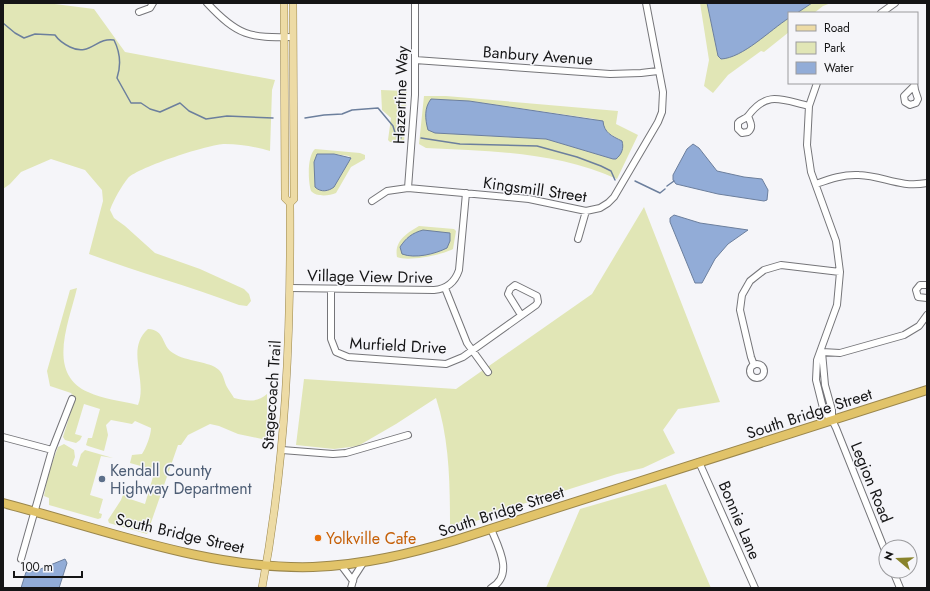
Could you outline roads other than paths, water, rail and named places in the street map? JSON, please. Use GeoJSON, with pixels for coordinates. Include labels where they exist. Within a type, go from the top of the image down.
{"type":"FeatureCollection","features":[{"type":"Feature","properties":{"kind":"highway","name":"South Bridge Street"},"geometry":{"type":"LineString","coordinates":[[3,503],[190,553],[266,565],[301,567],[363,563],[407,554],[491,529],[927,390]]}},
{"type":"Feature","properties":{"kind":"main road","name":"Stagecoach Trail"},"geometry":{"type":"LineString","coordinates":[[284,3],[285,198],[290,203]]}},
{"type":"Feature","properties":{"kind":"main road","name":"Stagecoach Trail"},"geometry":{"type":"LineString","coordinates":[[262,588],[282,450],[287,391],[290,288],[290,203],[294,199],[293,3]]}},
{"type":"Feature","properties":{"kind":"street"},"geometry":{"type":"LineString","coordinates":[[139,12],[150,8],[153,3]]}},
{"type":"Feature","properties":{"kind":"street"},"geometry":{"type":"LineString","coordinates":[[207,3],[228,24],[247,34],[264,38],[293,37]]}},
{"type":"Feature","properties":{"kind":"street","name":"Hazertine Way"},"geometry":{"type":"LineString","coordinates":[[408,188],[415,108],[415,3]]}},
{"type":"Feature","properties":{"kind":"street","name":"Kingsmill Street"},"geometry":{"type":"LineString","coordinates":[[372,201],[387,191],[408,188],[533,200],[586,211],[600,208],[608,203],[614,197],[658,122],[663,103],[646,3]]}},
{"type":"Feature","properties":{"kind":"street"},"geometry":{"type":"LineString","coordinates":[[882,12],[895,3]]}},
{"type":"Feature","properties":{"kind":"street","name":"Banbury Avenue"},"geometry":{"type":"LineString","coordinates":[[415,60],[438,60],[610,74],[658,71]]}},
{"type":"Feature","properties":{"kind":"street"},"geometry":{"type":"LineString","coordinates":[[817,84],[809,106],[807,145],[810,166],[836,241],[840,272],[836,311],[822,352],[840,353],[904,335],[919,326],[927,315]]}},
{"type":"Feature","properties":{"kind":"street"},"geometry":{"type":"LineString","coordinates":[[748,116],[756,105],[771,99],[809,106]]}},
{"type":"Feature","properties":{"kind":"street"},"geometry":{"type":"LineString","coordinates":[[816,184],[851,175],[870,176],[898,184],[910,185],[927,183]]}},
{"type":"Feature","properties":{"kind":"street","name":"Village View Drive"},"geometry":{"type":"LineString","coordinates":[[290,288],[434,290],[445,288],[454,280],[459,270],[466,193]]}},
{"type":"Feature","properties":{"kind":"street"},"geometry":{"type":"LineString","coordinates":[[578,239],[586,211]]}},
{"type":"Feature","properties":{"kind":"street"},"geometry":{"type":"LineString","coordinates":[[754,365],[740,310],[742,295],[750,281],[764,270],[781,265],[840,272]]}},
{"type":"Feature","properties":{"kind":"street"},"geometry":{"type":"LineString","coordinates":[[472,351],[536,305],[538,298],[515,285],[510,289],[508,294],[521,315]]}},
{"type":"Feature","properties":{"kind":"street"},"geometry":{"type":"LineString","coordinates":[[927,285],[920,285],[916,290],[918,297],[927,298]]}},
{"type":"Feature","properties":{"kind":"street"},"geometry":{"type":"LineString","coordinates":[[445,288],[472,351],[488,372]]}},
{"type":"Feature","properties":{"kind":"street","name":"Murfield Drive"},"geometry":{"type":"LineString","coordinates":[[331,289],[331,339],[336,352],[342,356],[446,364],[455,361],[472,351]]}},
{"type":"Feature","properties":{"kind":"street","name":"Legion Road"},"geometry":{"type":"LineString","coordinates":[[822,352],[824,385],[832,410],[832,420],[880,539]]}},
{"type":"Feature","properties":{"kind":"street"},"geometry":{"type":"LineString","coordinates":[[20,559],[52,450],[72,399]]}},
{"type":"Feature","properties":{"kind":"street"},"geometry":{"type":"LineString","coordinates":[[282,450],[332,454],[346,453],[408,435]]}},
{"type":"Feature","properties":{"kind":"street"},"geometry":{"type":"LineString","coordinates":[[3,437],[52,450]]}},
{"type":"Feature","properties":{"kind":"street","name":"Bonnie Lane"},"geometry":{"type":"LineString","coordinates":[[699,462],[755,588]]}},
{"type":"Feature","properties":{"kind":"street"},"geometry":{"type":"LineString","coordinates":[[490,588],[501,579],[504,566],[491,529]]}},
{"type":"Feature","properties":{"kind":"street"},"geometry":{"type":"LineString","coordinates":[[352,585],[363,563]]}},
{"type":"Feature","properties":{"kind":"street"},"geometry":{"type":"LineString","coordinates":[[341,565],[352,585]]}},
{"type":"Feature","properties":{"kind":"water"},"geometry":{"type":"Polygon","coordinates":[[[707,3],[812,3],[798,12],[788,12],[788,19],[747,49],[738,54],[721,59],[718,56],[707,3]]]}},
{"type":"Feature","properties":{"kind":"water"},"geometry":{"type":"Polygon","coordinates":[[[431,99],[469,101],[603,121],[607,131],[612,136],[622,141],[622,151],[616,159],[613,159],[546,139],[435,133],[428,130],[426,122],[426,110],[431,99]]]}},
{"type":"Feature","properties":{"kind":"water"},"geometry":{"type":"Polygon","coordinates":[[[693,144],[699,148],[717,171],[762,179],[768,190],[767,200],[764,201],[718,194],[676,184],[673,180],[673,175],[687,149],[693,144]]]}},
{"type":"Feature","properties":{"kind":"water"},"geometry":{"type":"Polygon","coordinates":[[[317,154],[334,154],[351,158],[334,187],[330,190],[322,191],[315,187],[314,162],[317,154]]]}},
{"type":"Feature","properties":{"kind":"water"},"geometry":{"type":"Polygon","coordinates":[[[674,215],[700,223],[748,230],[728,244],[715,259],[702,283],[695,283],[670,222],[670,218],[674,215]]]}},
{"type":"Feature","properties":{"kind":"water"},"geometry":{"type":"Polygon","coordinates":[[[423,230],[450,233],[450,241],[447,248],[419,256],[402,254],[400,247],[405,241],[412,234],[423,230]]]}},
{"type":"Feature","properties":{"kind":"water"},"geometry":{"type":"Polygon","coordinates":[[[65,559],[67,563],[59,588],[21,588],[26,572],[38,570],[65,559]]]}},
{"type":"Feature","properties":{"kind":"waterway"},"geometry":{"type":"LineString","coordinates":[[3,23],[24,38],[35,34],[55,35],[58,39],[70,47],[83,50],[102,41],[114,40],[118,49],[119,59],[117,78],[131,103],[141,103],[150,109],[160,112],[180,103],[189,111],[206,119],[227,116],[273,118]]}},
{"type":"Feature","properties":{"kind":"waterway"},"geometry":{"type":"LineString","coordinates":[[305,118],[342,114],[352,110],[378,108],[393,126],[396,136],[401,138]]}},
{"type":"Feature","properties":{"kind":"waterway"},"geometry":{"type":"LineString","coordinates":[[421,138],[460,144],[537,146],[577,157],[601,166],[611,171],[615,180]]}},
{"type":"Feature","properties":{"kind":"waterway"},"geometry":{"type":"LineString","coordinates":[[635,181],[660,193],[665,189]]}},
{"type":"Feature","properties":{"kind":"waterway"},"geometry":{"type":"LineString","coordinates":[[667,186],[674,181]]}},
{"type":"Feature","properties":{"kind":"place","name":"Kendall County Highway Department"},"geometry":{"type":"Point","coordinates":[102,479]}},
{"type":"Feature","properties":{"kind":"place","name":"Yolkville Cafe"},"geometry":{"type":"Point","coordinates":[318,538]}}]}
